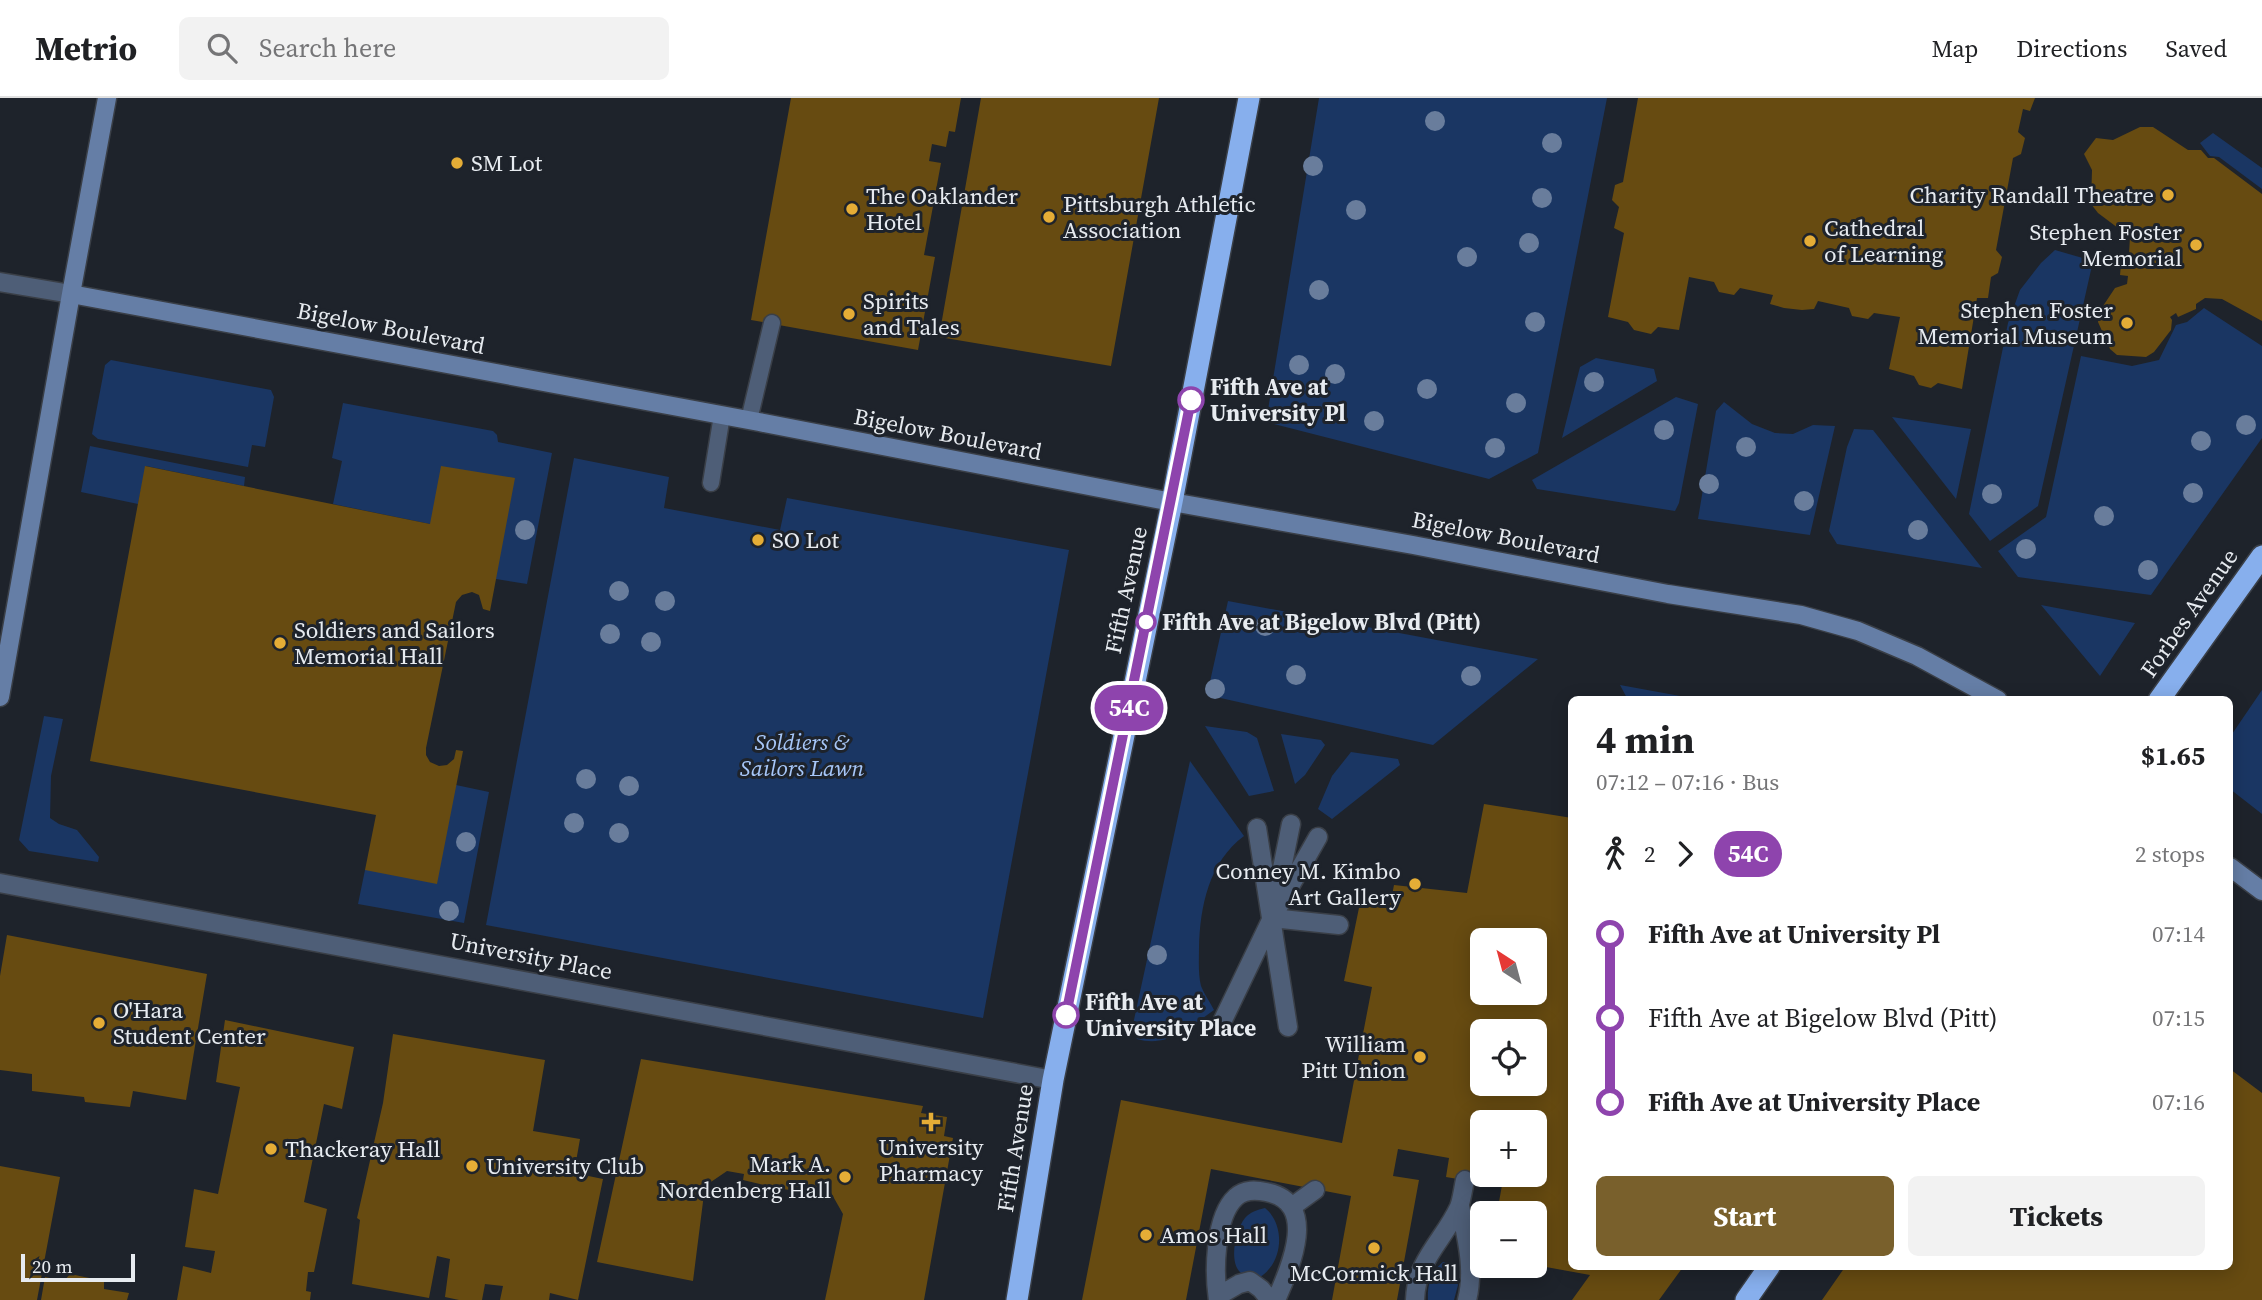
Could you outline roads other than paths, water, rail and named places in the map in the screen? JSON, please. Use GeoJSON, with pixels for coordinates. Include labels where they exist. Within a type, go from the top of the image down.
{"type":"FeatureCollection","features":[{"type":"Feature","properties":{"kind":"highway","name":"Fifth Avenue"},"geometry":{"type":"LineString","coordinates":[[1017,1300],[1053,1080],[1172,502],[1249,98]]}},
{"type":"Feature","properties":{"kind":"highway","name":"Forbes Avenue"},"geometry":{"type":"LineString","coordinates":[[2163,696],[2262,555]]}},
{"type":"Feature","properties":{"kind":"highway"},"geometry":{"type":"LineString","coordinates":[[1746,1300],[1767,1270]]}},
{"type":"Feature","properties":{"kind":"main road"},"geometry":{"type":"LineString","coordinates":[[0,697],[107,98]]}},
{"type":"Feature","properties":{"kind":"main road","name":"Bigelow Boulevard"},"geometry":{"type":"LineString","coordinates":[[71,294],[1172,502],[1668,594],[1801,615],[1858,631],[1917,656],[1991,696]]}},
{"type":"Feature","properties":{"kind":"main road"},"geometry":{"type":"LineString","coordinates":[[2233,869],[2262,891]]}},
{"type":"Feature","properties":{"kind":"street"},"geometry":{"type":"LineString","coordinates":[[0,282],[71,294]]}},
{"type":"Feature","properties":{"kind":"street"},"geometry":{"type":"LineString","coordinates":[[1272,918],[1291,824]]}},
{"type":"Feature","properties":{"kind":"street"},"geometry":{"type":"LineString","coordinates":[[1257,828],[1288,1027]]}},
{"type":"Feature","properties":{"kind":"street"},"geometry":{"type":"LineString","coordinates":[[1223,1020],[1272,918],[1318,838]]}},
{"type":"Feature","properties":{"kind":"street","name":"University Place"},"geometry":{"type":"LineString","coordinates":[[0,883],[1053,1080]]}},
{"type":"Feature","properties":{"kind":"street"},"geometry":{"type":"LineString","coordinates":[[1272,918],[1339,925]]}},
{"type":"Feature","properties":{"kind":"street"},"geometry":{"type":"LineString","coordinates":[[1465,1180],[1460,1206],[1470,1262],[1471,1279],[1467,1300]]}},
{"type":"Feature","properties":{"kind":"street"},"geometry":{"type":"LineString","coordinates":[[1218,1298],[1219,1232],[1225,1212],[1236,1197],[1247,1190],[1268,1186],[1293,1206],[1297,1224],[1296,1243],[1288,1273],[1276,1300]]}},
{"type":"Feature","properties":{"kind":"street"},"geometry":{"type":"LineString","coordinates":[[1293,1206],[1315,1190]]}},
{"type":"Feature","properties":{"kind":"street"},"geometry":{"type":"LineString","coordinates":[[1415,1300],[1426,1256],[1460,1206]]}},
{"type":"Feature","properties":{"kind":"street"},"geometry":{"type":"LineString","coordinates":[[1218,1298],[1240,1284],[1250,1282],[1261,1289],[1270,1300]]}},
{"type":"Feature","properties":{"kind":"lane"},"geometry":{"type":"LineString","coordinates":[[749,420],[772,323]]}},
{"type":"Feature","properties":{"kind":"lane"},"geometry":{"type":"LineString","coordinates":[[711,483],[722,415]]}},
{"type":"Feature","properties":{"kind":"place","name":"SM Lot"},"geometry":{"type":"Point","coordinates":[457,163]}},
{"type":"Feature","properties":{"kind":"place","name":"Charity Randall Theatre"},"geometry":{"type":"Point","coordinates":[2168,195]}},
{"type":"Feature","properties":{"kind":"place","name":"The Oaklander Hotel"},"geometry":{"type":"Point","coordinates":[852,209]}},
{"type":"Feature","properties":{"kind":"place","name":"Pittsburgh Athletic Association"},"geometry":{"type":"Point","coordinates":[1049,217]}},
{"type":"Feature","properties":{"kind":"place","name":"Cathedral of Learning"},"geometry":{"type":"Point","coordinates":[1810,241]}},
{"type":"Feature","properties":{"kind":"place","name":"Stephen Foster Memorial"},"geometry":{"type":"Point","coordinates":[2196,245]}},
{"type":"Feature","properties":{"kind":"place","name":"Spirits and Tales"},"geometry":{"type":"Point","coordinates":[849,314]}},
{"type":"Feature","properties":{"kind":"place","name":"Stephen Foster Memorial Museum"},"geometry":{"type":"Point","coordinates":[2127,323]}},
{"type":"Feature","properties":{"kind":"place","name":"Fifth Ave at University Pl"},"geometry":{"type":"Point","coordinates":[1191,400]}},
{"type":"Feature","properties":{"kind":"place","name":"SO Lot"},"geometry":{"type":"Point","coordinates":[758,540]}},
{"type":"Feature","properties":{"kind":"place","name":"Fifth Ave at Bigelow Blvd (Pitt)"},"geometry":{"type":"Point","coordinates":[1146,622]}},
{"type":"Feature","properties":{"kind":"place","name":"Soldiers and Sailors Memorial Hall"},"geometry":{"type":"Point","coordinates":[280,643]}},
{"type":"Feature","properties":{"kind":"place","name":"Conney M. Kimbo Art Gallery"},"geometry":{"type":"Point","coordinates":[1415,884]}},
{"type":"Feature","properties":{"kind":"place","name":"Fifth Ave at University Place"},"geometry":{"type":"Point","coordinates":[1066,1015]}},
{"type":"Feature","properties":{"kind":"place","name":"O'Hara Student Center"},"geometry":{"type":"Point","coordinates":[99,1023]}},
{"type":"Feature","properties":{"kind":"place","name":"William Pitt Union"},"geometry":{"type":"Point","coordinates":[1420,1057]}},
{"type":"Feature","properties":{"kind":"place","name":"University Pharmacy"},"geometry":{"type":"Point","coordinates":[931,1122]}},
{"type":"Feature","properties":{"kind":"place","name":"Thackeray Hall"},"geometry":{"type":"Point","coordinates":[271,1149]}},
{"type":"Feature","properties":{"kind":"place","name":"University Club"},"geometry":{"type":"Point","coordinates":[472,1166]}},
{"type":"Feature","properties":{"kind":"place","name":"Mark A. Nordenberg Hall"},"geometry":{"type":"Point","coordinates":[845,1177]}},
{"type":"Feature","properties":{"kind":"place","name":"Amos Hall"},"geometry":{"type":"Point","coordinates":[1146,1235]}},
{"type":"Feature","properties":{"kind":"place","name":"McCormick Hall"},"geometry":{"type":"Point","coordinates":[1374,1248]}},
{"type":"Feature","properties":{"kind":"park label","name":"Soldiers & Sailors Lawn"},"geometry":{"type":"Point","coordinates":[802,755]}}]}
